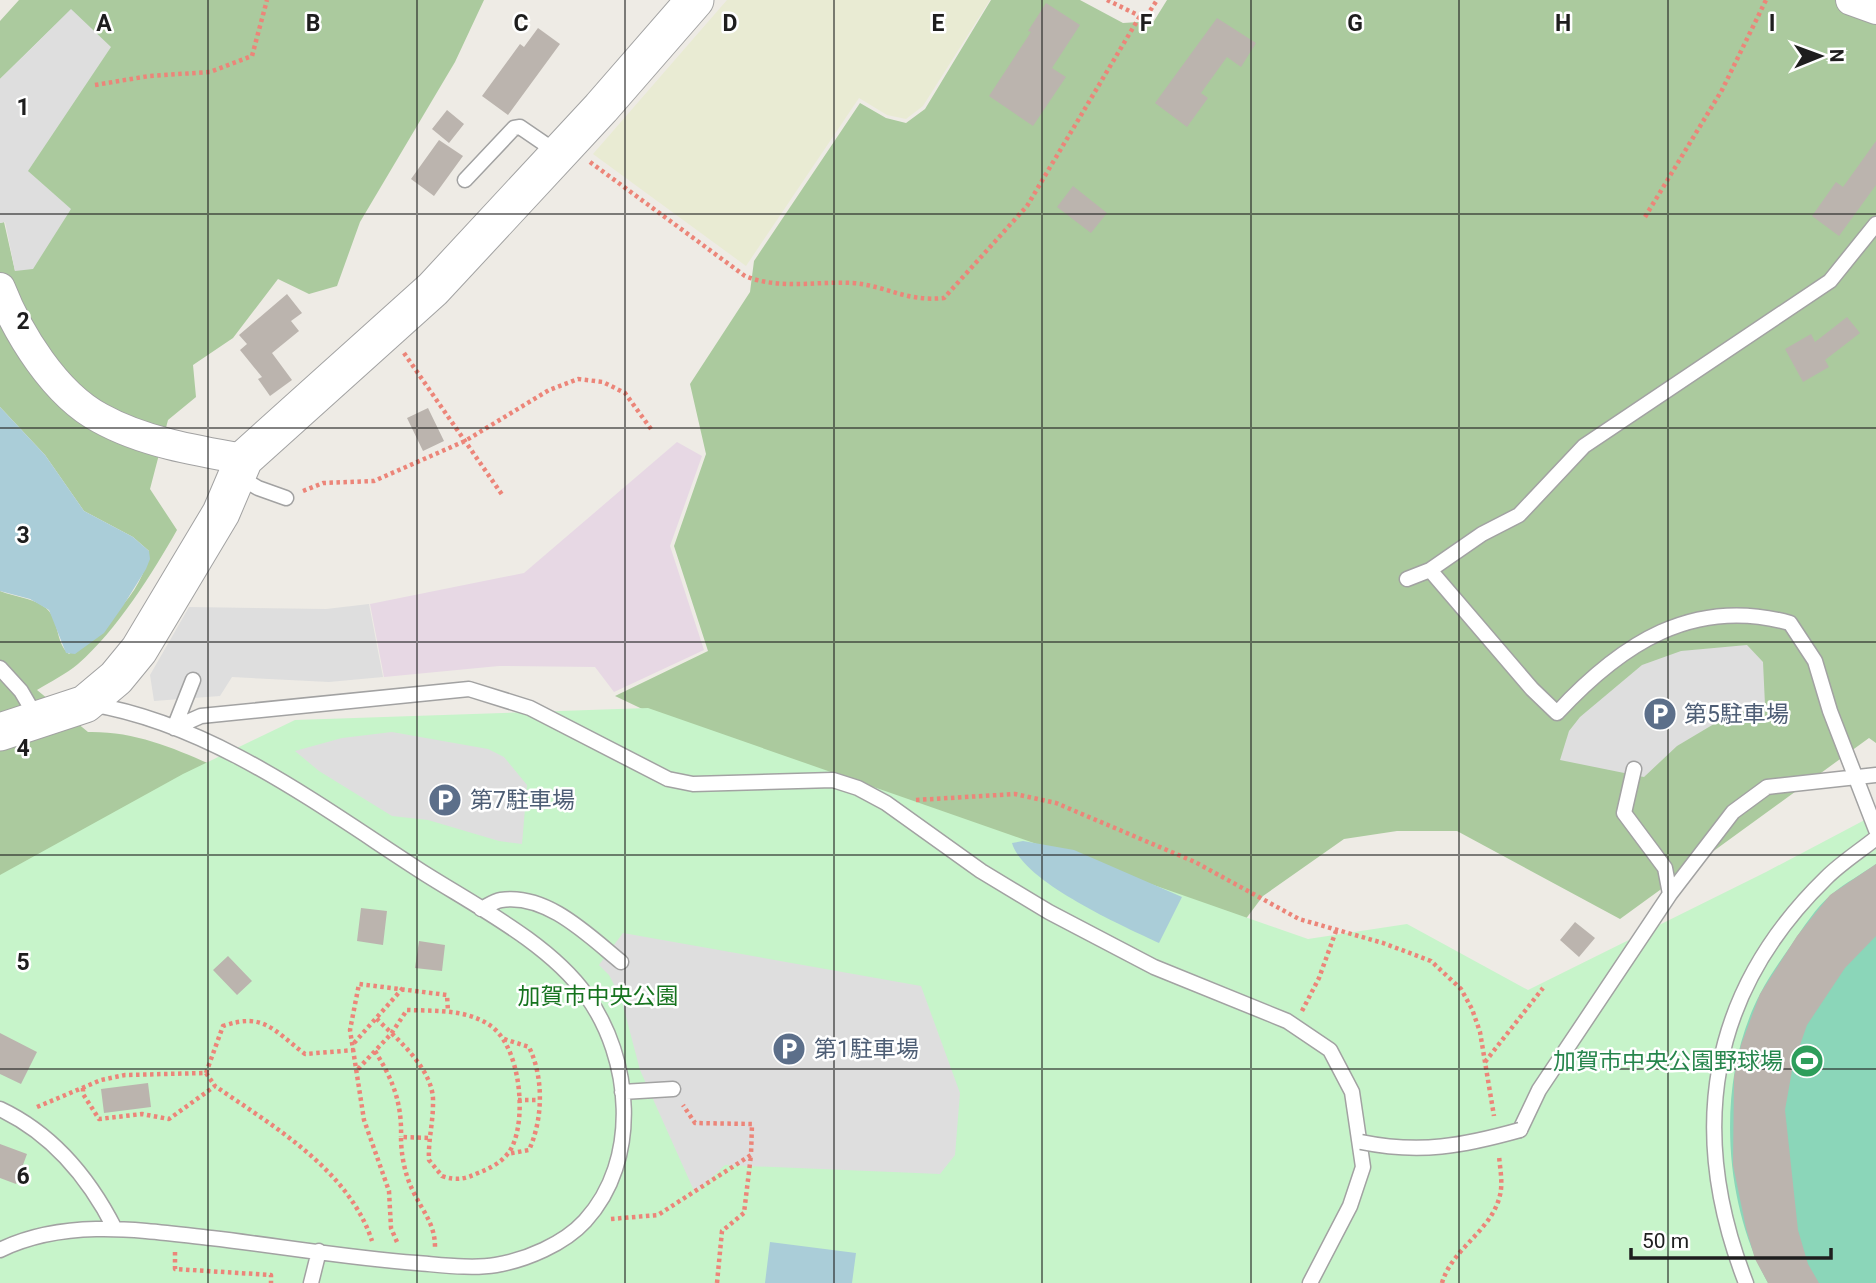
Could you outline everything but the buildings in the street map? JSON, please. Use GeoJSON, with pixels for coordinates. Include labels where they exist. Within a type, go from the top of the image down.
{"type":"FeatureCollection","features":[{"type":"Feature","properties":{"kind":"street"},"geometry":{"type":"LineString","coordinates":[[0,732],[85,704],[116,678],[139,650],[221,513],[241,468],[433,289],[563,150],[695,0]]}},
{"type":"Feature","properties":{"kind":"street"},"geometry":{"type":"LineString","coordinates":[[1851,0],[1876,9]]}},
{"type":"Feature","properties":{"kind":"street"},"geometry":{"type":"LineString","coordinates":[[0,288],[37,358],[63,387],[99,417],[241,468]]}},
{"type":"Feature","properties":{"kind":"lane"},"geometry":{"type":"LineString","coordinates":[[465,180],[514,128],[520,127],[563,150]]}},
{"type":"Feature","properties":{"kind":"lane"},"geometry":{"type":"LineString","coordinates":[[1407,579],[1430,570],[1482,534],[1519,515],[1551,477],[1584,446],[1830,281],[1876,224]]}},
{"type":"Feature","properties":{"kind":"lane"},"geometry":{"type":"LineString","coordinates":[[241,468],[258,488],[286,498]]}},
{"type":"Feature","properties":{"kind":"lane"},"geometry":{"type":"LineString","coordinates":[[1430,570],[1532,689],[1557,713],[1583,685],[1615,658],[1663,632],[1709,615],[1756,614],[1790,623],[1815,660],[1876,830]]}},
{"type":"Feature","properties":{"kind":"lane"},"geometry":{"type":"LineString","coordinates":[[0,668],[22,691],[38,721]]}},
{"type":"Feature","properties":{"kind":"lane"},"geometry":{"type":"LineString","coordinates":[[174,728],[193,680]]}},
{"type":"Feature","properties":{"kind":"lane"},"geometry":{"type":"LineString","coordinates":[[174,728],[201,716],[469,689],[530,708],[668,779],[693,784],[833,780],[886,803],[981,871],[1049,912],[1154,967],[1295,1025],[1330,1050],[1352,1092],[1363,1167],[1350,1206],[1310,1283]]}},
{"type":"Feature","properties":{"kind":"lane"},"geometry":{"type":"LineString","coordinates":[[0,1250],[23,1239],[80,1230],[115,1229],[319,1251],[379,1261],[495,1265],[528,1256],[559,1241],[585,1221],[608,1186],[620,1153],[624,1112],[608,1029],[585,992],[554,960],[481,909],[243,761],[174,728],[116,708],[85,704]]}},
{"type":"Feature","properties":{"kind":"lane"},"geometry":{"type":"LineString","coordinates":[[1634,769],[1624,813],[1665,868],[1670,894]]}},
{"type":"Feature","properties":{"kind":"lane"},"geometry":{"type":"LineString","coordinates":[[1361,1142],[1411,1149],[1445,1148],[1520,1130],[1539,1090],[1670,894],[1733,812],[1767,787],[1876,775]]}},
{"type":"Feature","properties":{"kind":"lane"},"geometry":{"type":"LineString","coordinates":[[1746,1283],[1733,1250],[1720,1196],[1712,1110],[1722,1046],[1740,1000],[1759,963],[1791,917],[1827,877],[1876,838]]}},
{"type":"Feature","properties":{"kind":"lane"},"geometry":{"type":"LineString","coordinates":[[481,909],[500,900],[532,903],[569,920],[621,962]]}},
{"type":"Feature","properties":{"kind":"lane"},"geometry":{"type":"LineString","coordinates":[[622,1092],[673,1089]]}},
{"type":"Feature","properties":{"kind":"lane"},"geometry":{"type":"LineString","coordinates":[[0,1109],[15,1116],[56,1147],[75,1166],[93,1188],[115,1229]]}},
{"type":"Feature","properties":{"kind":"lane"},"geometry":{"type":"LineString","coordinates":[[311,1283],[319,1251]]}},
{"type":"Feature","properties":{"kind":"path"},"geometry":{"type":"LineString","coordinates":[[95,85],[210,72],[252,55],[267,0]]}},
{"type":"Feature","properties":{"kind":"path"},"geometry":{"type":"LineString","coordinates":[[1107,0],[1140,16],[1148,14],[1157,0]]}},
{"type":"Feature","properties":{"kind":"path"},"geometry":{"type":"LineString","coordinates":[[1645,217],[1722,90],[1766,0]]}},
{"type":"Feature","properties":{"kind":"path"},"geometry":{"type":"LineString","coordinates":[[563,150],[745,276],[761,282],[855,283],[920,301],[944,298],[1027,205],[1140,16]]}},
{"type":"Feature","properties":{"kind":"path"},"geometry":{"type":"LineString","coordinates":[[388,329],[503,496]]}},
{"type":"Feature","properties":{"kind":"path"},"geometry":{"type":"LineString","coordinates":[[286,498],[323,483],[374,481],[465,442],[549,390],[578,379],[603,382],[625,393],[652,429]]}},
{"type":"Feature","properties":{"kind":"path"},"geometry":{"type":"LineString","coordinates":[[886,803],[1015,794],[1056,803],[1195,862],[1298,919],[1431,961],[1448,975],[1472,1009],[1480,1032],[1495,1122]]}},
{"type":"Feature","properties":{"kind":"path"},"geometry":{"type":"LineString","coordinates":[[1295,1025],[1320,978],[1336,931]]}},
{"type":"Feature","properties":{"kind":"path"},"geometry":{"type":"LineString","coordinates":[[407,1263],[391,1228],[389,1191],[364,1120],[350,1030],[359,984],[447,995],[449,1011]]}},
{"type":"Feature","properties":{"kind":"path"},"geometry":{"type":"LineString","coordinates":[[206,1073],[223,1026],[247,1018],[267,1025],[305,1054],[354,1047],[403,988]]}},
{"type":"Feature","properties":{"kind":"path"},"geometry":{"type":"LineString","coordinates":[[1485,1063],[1543,988]]}},
{"type":"Feature","properties":{"kind":"path"},"geometry":{"type":"LineString","coordinates":[[358,1069],[391,1034],[407,1010],[449,1011],[472,1016],[491,1026],[512,1050],[518,1100],[517,1132],[507,1154],[497,1165],[465,1179],[453,1180],[442,1176],[429,1160],[428,1138],[434,1102],[428,1078],[391,1034],[376,1018]]}},
{"type":"Feature","properties":{"kind":"path"},"geometry":{"type":"LineString","coordinates":[[503,1039],[518,1041],[529,1047],[536,1061],[539,1100],[538,1116],[529,1150],[507,1154]]}},
{"type":"Feature","properties":{"kind":"path"},"geometry":{"type":"LineString","coordinates":[[375,1051],[390,1074],[400,1101],[401,1137],[413,1191],[434,1226],[435,1265]]}},
{"type":"Feature","properties":{"kind":"path"},"geometry":{"type":"LineString","coordinates":[[206,1073],[215,1086],[304,1150],[339,1185],[367,1224],[379,1261]]}},
{"type":"Feature","properties":{"kind":"path"},"geometry":{"type":"LineString","coordinates":[[15,1116],[90,1083],[125,1075],[206,1073]]}},
{"type":"Feature","properties":{"kind":"path"},"geometry":{"type":"LineString","coordinates":[[83,1088],[83,1094],[99,1119],[142,1114],[169,1119],[215,1086]]}},
{"type":"Feature","properties":{"kind":"path"},"geometry":{"type":"LineString","coordinates":[[673,1089],[695,1123],[752,1124],[744,1213],[723,1231],[717,1283]]}},
{"type":"Feature","properties":{"kind":"path"},"geometry":{"type":"LineString","coordinates":[[518,1100],[539,1100]]}},
{"type":"Feature","properties":{"kind":"path"},"geometry":{"type":"LineString","coordinates":[[401,1137],[428,1138]]}},
{"type":"Feature","properties":{"kind":"path"},"geometry":{"type":"LineString","coordinates":[[1442,1283],[1451,1261],[1493,1213],[1501,1194],[1498,1147]]}},
{"type":"Feature","properties":{"kind":"path"},"geometry":{"type":"LineString","coordinates":[[585,1221],[658,1215],[751,1155]]}},
{"type":"Feature","properties":{"kind":"path"},"geometry":{"type":"LineString","coordinates":[[175,1234],[175,1269],[271,1275],[271,1283]]}},
{"type":"Feature","properties":{"kind":"shaded area"},"geometry":{"type":"Polygon","coordinates":[[[71,9],[111,47],[28,171],[71,209],[33,269],[15,271],[5,222],[0,223],[0,79],[71,9]]]}},
{"type":"Feature","properties":{"kind":"shaded area"},"geometry":{"type":"Polygon","coordinates":[[[677,442],[702,456],[670,546],[704,650],[614,692],[595,667],[499,666],[384,677],[370,604],[524,573],[677,442]]]}},
{"type":"Feature","properties":{"kind":"shaded area"},"geometry":{"type":"Polygon","coordinates":[[[369,604],[383,677],[329,682],[232,677],[220,696],[154,701],[150,675],[189,607],[326,609],[369,604]]]}},
{"type":"Feature","properties":{"kind":"shaded area","name":"第5駐車場"},"geometry":{"type":"Polygon","coordinates":[[[1747,645],[1763,662],[1765,705],[1724,718],[1677,746],[1644,777],[1560,760],[1569,731],[1580,717],[1642,665],[1681,651],[1747,645]]]}},
{"type":"Feature","properties":{"kind":"shaded area","name":"第7駐車場"},"geometry":{"type":"Polygon","coordinates":[[[392,732],[488,749],[504,757],[527,785],[522,844],[499,841],[428,820],[392,816],[319,771],[295,751],[342,738],[392,732]]]}},
{"type":"Feature","properties":{"kind":"shaded area","name":"第1駐車場"},"geometry":{"type":"Polygon","coordinates":[[[623,933],[921,986],[960,1093],[955,1155],[940,1174],[725,1165],[695,1193],[640,1070],[621,998],[609,975],[599,965],[623,933]]]}},
{"type":"Feature","properties":{"kind":"green space"},"geometry":{"type":"Polygon","coordinates":[[[19,0],[484,0],[455,62],[360,222],[337,286],[309,294],[278,279],[233,338],[193,365],[196,397],[168,420],[150,489],[177,530],[145,583],[106,635],[78,664],[37,690],[88,732],[106,732],[139,738],[219,768],[0,1025],[0,591],[33,601],[49,611],[61,643],[69,654],[107,621],[130,596],[139,582],[149,551],[133,537],[84,511],[45,455],[0,407],[0,223],[4,222],[15,271],[27,172],[71,10],[0,79],[0,21],[19,0]]]}},
{"type":"Feature","properties":{"kind":"green space"},"geometry":{"type":"Polygon","coordinates":[[[727,0],[990,0],[923,106],[906,119],[887,115],[859,98],[746,266],[593,154],[727,0]]]}},
{"type":"Feature","properties":{"kind":"green space"},"geometry":{"type":"Polygon","coordinates":[[[991,0],[1080,0],[1123,23],[1154,21],[1167,0],[1876,0],[1876,743],[1869,738],[1620,919],[1457,831],[1397,831],[1344,839],[1263,896],[1221,952],[699,736],[615,696],[708,651],[674,546],[706,454],[690,384],[750,292],[754,261],[860,103],[886,118],[906,123],[925,109],[991,0]]]}},
{"type":"Feature","properties":{"kind":"green space","name":"加賀市中央公園"},"geometry":{"type":"Polygon","coordinates":[[[648,708],[1308,939],[1407,924],[1528,990],[1766,872],[1876,814],[1876,1283],[0,1283],[0,875],[183,774],[295,720],[648,708]]]}},
{"type":"Feature","properties":{"kind":"green space","name":"加賀市中央公園野球場"},"geometry":{"type":"Polygon","coordinates":[[[1876,864],[1876,1283],[1768,1283],[1741,1215],[1734,1178],[1730,1139],[1736,1063],[1746,1027],[1760,994],[1805,925],[1832,894],[1876,864]]]}},
{"type":"Feature","properties":{"kind":"water"},"geometry":{"type":"Polygon","coordinates":[[[0,407],[45,455],[84,511],[133,537],[149,551],[150,559],[146,569],[104,633],[75,654],[66,653],[49,610],[30,599],[0,591],[0,407]]]}},
{"type":"Feature","properties":{"kind":"water"},"geometry":{"type":"Polygon","coordinates":[[[1023,841],[1074,850],[1182,897],[1159,943],[1076,901],[1035,873],[1020,858],[1012,843],[1023,841]]]}},
{"type":"Feature","properties":{"kind":"water"},"geometry":{"type":"Polygon","coordinates":[[[770,1242],[856,1253],[852,1283],[765,1283],[770,1242]]]}},
{"type":"Feature","properties":{"kind":"place","name":"第5駐車場"},"geometry":{"type":"Point","coordinates":[1660,714]}},
{"type":"Feature","properties":{"kind":"place","name":"第7駐車場"},"geometry":{"type":"Point","coordinates":[445,800]}},
{"type":"Feature","properties":{"kind":"place","name":"第1駐車場"},"geometry":{"type":"Point","coordinates":[789,1049]}},
{"type":"Feature","properties":{"kind":"place","name":"加賀市中央公園野球場"},"geometry":{"type":"Point","coordinates":[1807,1061]}}]}
